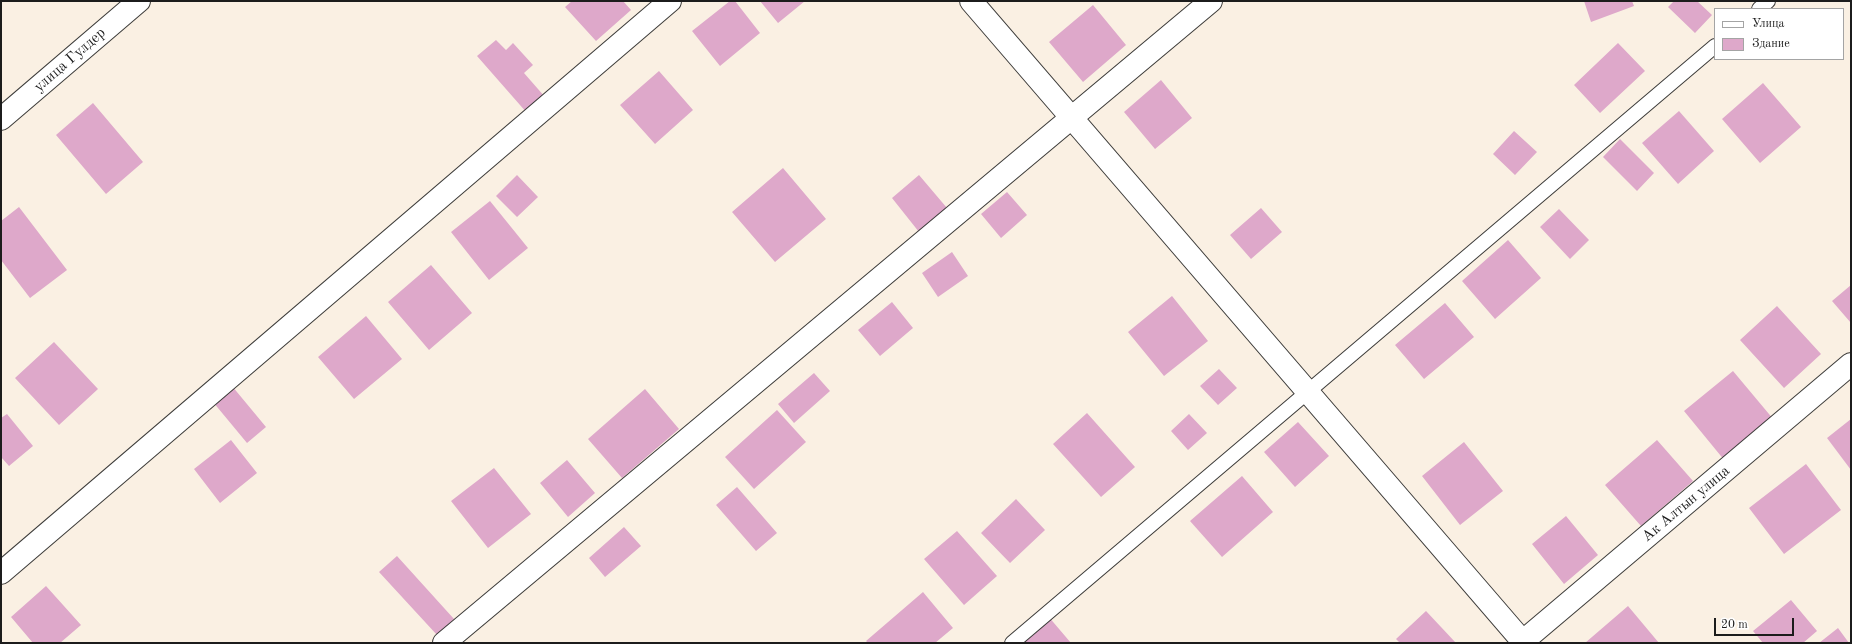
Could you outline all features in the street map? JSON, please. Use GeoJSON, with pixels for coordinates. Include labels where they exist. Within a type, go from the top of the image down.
{"type":"FeatureCollection","features":[{"type":"Feature","properties":{"kind":"street","name":"улица Гулдер"},"geometry":{"type":"LineString","coordinates":[[1,119],[139,1]]}},
{"type":"Feature","properties":{"kind":"street"},"geometry":{"type":"LineString","coordinates":[[1,573],[670,1]]}},
{"type":"Feature","properties":{"kind":"street"},"geometry":{"type":"LineString","coordinates":[[971,1],[1523,642]]}},
{"type":"Feature","properties":{"kind":"street"},"geometry":{"type":"LineString","coordinates":[[444,643],[1211,1]]}},
{"type":"Feature","properties":{"kind":"street","name":"Ак Алтын улица"},"geometry":{"type":"LineString","coordinates":[[1523,642],[1851,364]]}},
{"type":"Feature","properties":{"kind":"lane"},"geometry":{"type":"LineString","coordinates":[[1760,8],[1768,1]]}},
{"type":"Feature","properties":{"kind":"lane"},"geometry":{"type":"LineString","coordinates":[[1012,643],[1714,47]]}},
{"type":"Feature","properties":{"kind":"building"},"geometry":{"type":"Polygon","coordinates":[[[572,1],[623,1],[631,10],[596,41],[565,7],[572,1]]]}},
{"type":"Feature","properties":{"kind":"building"},"geometry":{"type":"Polygon","coordinates":[[[730,1],[735,1],[760,33],[720,66],[692,31],[730,1]]]}},
{"type":"Feature","properties":{"kind":"building"},"geometry":{"type":"Polygon","coordinates":[[[760,1],[805,1],[778,23],[760,1]]]}},
{"type":"Feature","properties":{"kind":"building"},"geometry":{"type":"Polygon","coordinates":[[[1584,1],[1632,1],[1634,6],[1591,22],[1584,1]]]}},
{"type":"Feature","properties":{"kind":"building"},"geometry":{"type":"Polygon","coordinates":[[[1674,1],[1697,1],[1712,15],[1695,33],[1668,7],[1674,1]]]}},
{"type":"Feature","properties":{"kind":"building"},"geometry":{"type":"Polygon","coordinates":[[[1093,5],[1126,45],[1083,82],[1049,42],[1093,5]]]}},
{"type":"Feature","properties":{"kind":"building"},"geometry":{"type":"Polygon","coordinates":[[[496,40],[506,50],[513,43],[533,65],[524,73],[545,97],[527,113],[477,56],[496,40]]]}},
{"type":"Feature","properties":{"kind":"building"},"geometry":{"type":"Polygon","coordinates":[[[1618,43],[1645,71],[1600,113],[1574,85],[1618,43]]]}},
{"type":"Feature","properties":{"kind":"building"},"geometry":{"type":"Polygon","coordinates":[[[659,71],[693,110],[655,144],[620,105],[659,71]]]}},
{"type":"Feature","properties":{"kind":"building"},"geometry":{"type":"Polygon","coordinates":[[[1161,80],[1192,118],[1155,149],[1124,112],[1161,80]]]}},
{"type":"Feature","properties":{"kind":"building"},"geometry":{"type":"Polygon","coordinates":[[[1763,83],[1801,127],[1760,163],[1722,119],[1763,83]]]}},
{"type":"Feature","properties":{"kind":"building"},"geometry":{"type":"Polygon","coordinates":[[[93,103],[143,162],[106,194],[56,135],[93,103]]]}},
{"type":"Feature","properties":{"kind":"building"},"geometry":{"type":"Polygon","coordinates":[[[1679,111],[1714,151],[1678,184],[1642,143],[1679,111]]]}},
{"type":"Feature","properties":{"kind":"building"},"geometry":{"type":"Polygon","coordinates":[[[1514,131],[1537,152],[1515,175],[1493,154],[1514,131]]]}},
{"type":"Feature","properties":{"kind":"building"},"geometry":{"type":"Polygon","coordinates":[[[1620,139],[1654,173],[1637,191],[1603,157],[1620,139]]]}},
{"type":"Feature","properties":{"kind":"building"},"geometry":{"type":"Polygon","coordinates":[[[783,168],[826,219],[775,262],[732,212],[783,168]]]}},
{"type":"Feature","properties":{"kind":"building"},"geometry":{"type":"Polygon","coordinates":[[[517,175],[538,197],[517,217],[496,196],[517,175]]]}},
{"type":"Feature","properties":{"kind":"building"},"geometry":{"type":"Polygon","coordinates":[[[919,175],[947,208],[919,232],[892,198],[919,175]]]}},
{"type":"Feature","properties":{"kind":"building"},"geometry":{"type":"Polygon","coordinates":[[[1007,192],[1027,215],[1001,238],[981,214],[1007,192]]]}},
{"type":"Feature","properties":{"kind":"building"},"geometry":{"type":"Polygon","coordinates":[[[490,201],[528,248],[489,280],[451,232],[490,201]]]}},
{"type":"Feature","properties":{"kind":"building"},"geometry":{"type":"Polygon","coordinates":[[[19,207],[67,270],[30,298],[1,260],[1,221],[19,207]]]}},
{"type":"Feature","properties":{"kind":"building"},"geometry":{"type":"Polygon","coordinates":[[[1261,208],[1282,232],[1251,259],[1230,235],[1261,208]]]}},
{"type":"Feature","properties":{"kind":"building"},"geometry":{"type":"Polygon","coordinates":[[[1559,209],[1589,240],[1570,259],[1540,227],[1559,209]]]}},
{"type":"Feature","properties":{"kind":"building"},"geometry":{"type":"Polygon","coordinates":[[[1508,240],[1541,278],[1495,319],[1462,281],[1508,240]]]}},
{"type":"Feature","properties":{"kind":"building"},"geometry":{"type":"Polygon","coordinates":[[[952,252],[968,276],[938,297],[922,273],[952,252]]]}},
{"type":"Feature","properties":{"kind":"building"},"geometry":{"type":"Polygon","coordinates":[[[431,265],[472,313],[429,350],[388,302],[431,265]]]}},
{"type":"Feature","properties":{"kind":"building"},"geometry":{"type":"Polygon","coordinates":[[[1851,285],[1851,323],[1832,301],[1851,285]]]}},
{"type":"Feature","properties":{"kind":"building"},"geometry":{"type":"Polygon","coordinates":[[[1172,296],[1208,341],[1164,376],[1128,332],[1172,296]]]}},
{"type":"Feature","properties":{"kind":"building"},"geometry":{"type":"Polygon","coordinates":[[[892,302],[913,328],[880,356],[858,330],[892,302]]]}},
{"type":"Feature","properties":{"kind":"building"},"geometry":{"type":"Polygon","coordinates":[[[1445,303],[1474,337],[1424,379],[1395,345],[1445,303]]]}},
{"type":"Feature","properties":{"kind":"building"},"geometry":{"type":"Polygon","coordinates":[[[1777,306],[1821,354],[1784,388],[1740,340],[1777,306]]]}},
{"type":"Feature","properties":{"kind":"building"},"geometry":{"type":"Polygon","coordinates":[[[366,316],[402,359],[354,399],[318,357],[366,316]]]}},
{"type":"Feature","properties":{"kind":"building"},"geometry":{"type":"Polygon","coordinates":[[[54,342],[98,389],[59,425],[15,378],[54,342]]]}},
{"type":"Feature","properties":{"kind":"building"},"geometry":{"type":"Polygon","coordinates":[[[1219,369],[1237,388],[1218,405],[1200,386],[1219,369]]]}},
{"type":"Feature","properties":{"kind":"building"},"geometry":{"type":"Polygon","coordinates":[[[1733,371],[1774,420],[1725,461],[1684,411],[1733,371]]]}},
{"type":"Feature","properties":{"kind":"building"},"geometry":{"type":"Polygon","coordinates":[[[814,373],[830,391],[794,423],[778,404],[814,373]]]}},
{"type":"Feature","properties":{"kind":"building"},"geometry":{"type":"Polygon","coordinates":[[[232,386],[266,427],[247,443],[213,402],[232,386]]]}},
{"type":"Feature","properties":{"kind":"building"},"geometry":{"type":"Polygon","coordinates":[[[645,389],[679,429],[622,478],[588,439],[645,389]]]}},
{"type":"Feature","properties":{"kind":"building"},"geometry":{"type":"Polygon","coordinates":[[[777,410],[806,442],[754,489],[725,457],[777,410]]]}},
{"type":"Feature","properties":{"kind":"building"},"geometry":{"type":"Polygon","coordinates":[[[1087,413],[1135,467],[1101,497],[1053,444],[1087,413]]]}},
{"type":"Feature","properties":{"kind":"building"},"geometry":{"type":"Polygon","coordinates":[[[7,414],[33,446],[9,466],[1,457],[1,418],[7,414]]]}},
{"type":"Feature","properties":{"kind":"building"},"geometry":{"type":"Polygon","coordinates":[[[1189,414],[1207,433],[1188,450],[1171,431],[1189,414]]]}},
{"type":"Feature","properties":{"kind":"building"},"geometry":{"type":"Polygon","coordinates":[[[1851,419],[1851,470],[1827,438],[1851,419]]]}},
{"type":"Feature","properties":{"kind":"building"},"geometry":{"type":"Polygon","coordinates":[[[1298,422],[1329,456],[1295,487],[1264,452],[1298,422]]]}},
{"type":"Feature","properties":{"kind":"building"},"geometry":{"type":"Polygon","coordinates":[[[231,440],[257,473],[220,503],[194,469],[231,440]]]}},
{"type":"Feature","properties":{"kind":"building"},"geometry":{"type":"Polygon","coordinates":[[[1657,440],[1693,481],[1641,526],[1605,485],[1657,440]]]}},
{"type":"Feature","properties":{"kind":"building"},"geometry":{"type":"Polygon","coordinates":[[[1464,442],[1503,491],[1460,525],[1422,476],[1464,442]]]}},
{"type":"Feature","properties":{"kind":"building"},"geometry":{"type":"Polygon","coordinates":[[[567,460],[595,493],[568,517],[540,483],[567,460]]]}},
{"type":"Feature","properties":{"kind":"building"},"geometry":{"type":"Polygon","coordinates":[[[1806,464],[1841,510],[1784,554],[1749,508],[1806,464]]]}},
{"type":"Feature","properties":{"kind":"building"},"geometry":{"type":"Polygon","coordinates":[[[494,468],[531,514],[488,548],[451,501],[494,468]]]}},
{"type":"Feature","properties":{"kind":"building"},"geometry":{"type":"Polygon","coordinates":[[[1242,476],[1273,512],[1222,557],[1190,521],[1242,476]]]}},
{"type":"Feature","properties":{"kind":"building"},"geometry":{"type":"Polygon","coordinates":[[[737,487],[777,533],[756,551],[716,505],[737,487]]]}},
{"type":"Feature","properties":{"kind":"building"},"geometry":{"type":"Polygon","coordinates":[[[1016,499],[1045,530],[1010,563],[981,533],[1016,499]]]}},
{"type":"Feature","properties":{"kind":"building"},"geometry":{"type":"Polygon","coordinates":[[[1566,516],[1598,555],[1564,584],[1532,544],[1566,516]]]}},
{"type":"Feature","properties":{"kind":"building"},"geometry":{"type":"Polygon","coordinates":[[[624,527],[641,546],[605,577],[589,558],[624,527]]]}},
{"type":"Feature","properties":{"kind":"building"},"geometry":{"type":"Polygon","coordinates":[[[957,531],[997,576],[964,605],[924,559],[957,531]]]}},
{"type":"Feature","properties":{"kind":"building"},"geometry":{"type":"Polygon","coordinates":[[[397,556],[454,619],[437,635],[379,572],[397,556]]]}},
{"type":"Feature","properties":{"kind":"building"},"geometry":{"type":"Polygon","coordinates":[[[46,586],[81,625],[60,643],[33,643],[11,617],[46,586]]]}},
{"type":"Feature","properties":{"kind":"building"},"geometry":{"type":"Polygon","coordinates":[[[923,592],[953,628],[935,643],[868,643],[866,641],[923,592]]]}},
{"type":"Feature","properties":{"kind":"building"},"geometry":{"type":"Polygon","coordinates":[[[1791,600],[1817,631],[1803,643],[1763,643],[1753,631],[1791,600]]]}},
{"type":"Feature","properties":{"kind":"building"},"geometry":{"type":"Polygon","coordinates":[[[1628,606],[1659,643],[1585,643],[1628,606]]]}},
{"type":"Feature","properties":{"kind":"building"},"geometry":{"type":"Polygon","coordinates":[[[1426,611],[1456,643],[1400,643],[1396,639],[1426,611]]]}},
{"type":"Feature","properties":{"kind":"building"},"geometry":{"type":"Polygon","coordinates":[[[1048,616],[1071,643],[1018,643],[1048,616]]]}},
{"type":"Feature","properties":{"kind":"building"},"geometry":{"type":"Polygon","coordinates":[[[1838,628],[1849,643],[1819,643],[1838,628]]]}}]}
